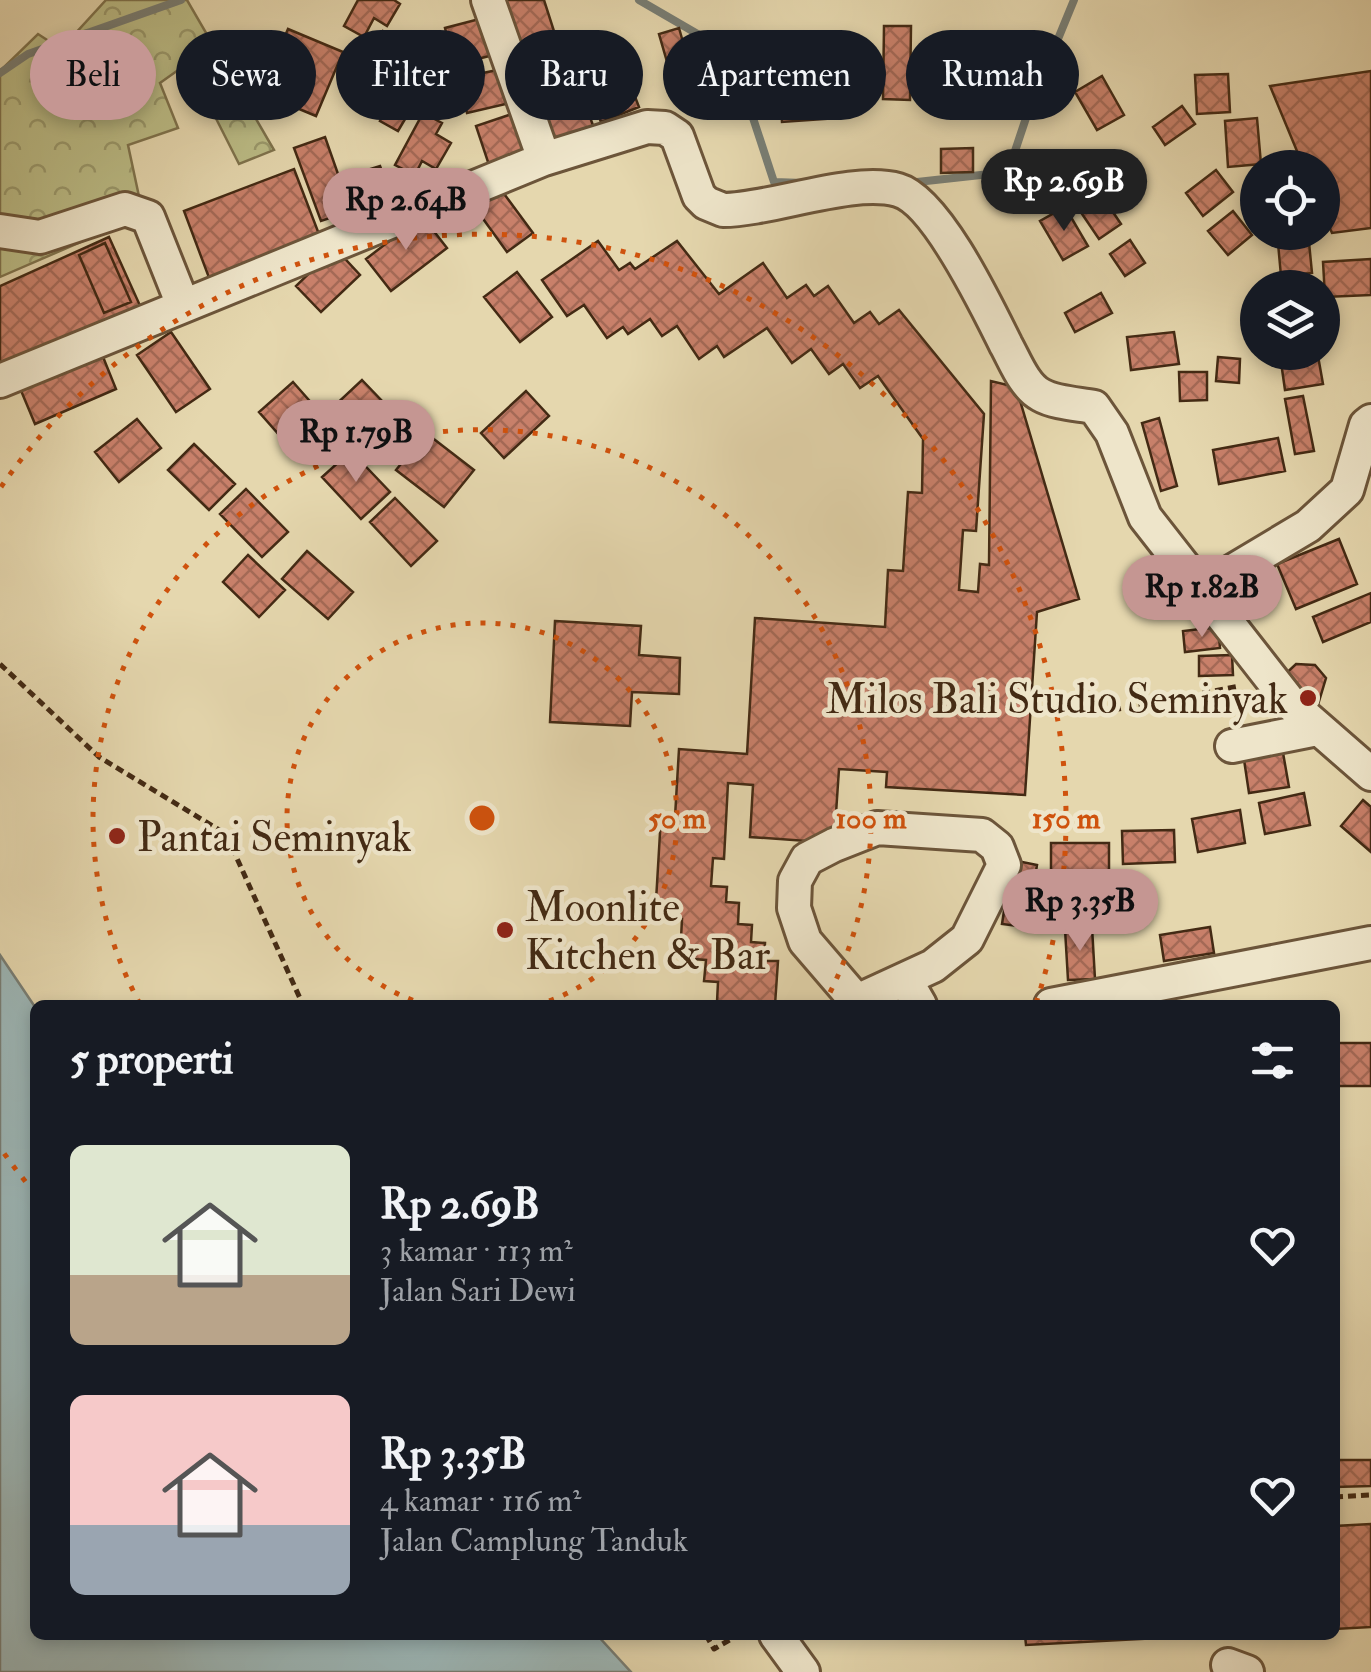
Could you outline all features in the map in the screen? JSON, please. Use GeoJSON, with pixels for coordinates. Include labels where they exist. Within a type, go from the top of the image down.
{"type":"FeatureCollection","features":[{"type":"Feature","properties":{"kind":"street"},"geometry":{"type":"LineString","coordinates":[[488,0],[544,159]]}},
{"type":"Feature","properties":{"kind":"street"},"geometry":{"type":"LineString","coordinates":[[0,381],[544,159],[646,127],[665,128],[677,136],[699,196],[723,210],[862,188],[894,188],[913,198],[942,232],[970,274],[1022,376],[1040,395],[1094,407],[1112,432],[1145,517],[1272,680],[1317,730],[1371,774]]}},
{"type":"Feature","properties":{"kind":"street"},"geometry":{"type":"LineString","coordinates":[[0,231],[40,237],[125,209],[136,210],[148,216],[183,305]]}},
{"type":"Feature","properties":{"kind":"street"},"geometry":{"type":"LineString","coordinates":[[1201,590],[1308,526],[1348,490],[1366,425],[1371,421]]}},
{"type":"Feature","properties":{"kind":"street"},"geometry":{"type":"LineString","coordinates":[[1232,746],[1317,730]]}},
{"type":"Feature","properties":{"kind":"street"},"geometry":{"type":"LineString","coordinates":[[855,1000],[806,941],[794,908],[795,881],[807,860],[877,828],[982,835],[997,846],[1004,865],[967,940],[934,966],[912,992],[873,1000]]}},
{"type":"Feature","properties":{"kind":"street"},"geometry":{"type":"LineString","coordinates":[[1078,1000],[1371,943]]}},
{"type":"Feature","properties":{"kind":"street"},"geometry":{"type":"LineString","coordinates":[[780,1640],[804,1672]]}},
{"type":"Feature","properties":{"kind":"path"},"geometry":{"type":"LineString","coordinates":[[0,664],[99,756],[226,834],[302,1000]]}},
{"type":"Feature","properties":{"kind":"path"},"geometry":{"type":"LineString","coordinates":[[1113,710],[1272,680]]}},
{"type":"Feature","properties":{"kind":"path"},"geometry":{"type":"LineString","coordinates":[[1340,1497],[1371,1495]]}},
{"type":"Feature","properties":{"kind":"path"},"geometry":{"type":"LineString","coordinates":[[709,1640],[714,1648],[729,1640]]}},
{"type":"Feature","properties":{"kind":"green space"},"geometry":{"type":"Polygon","coordinates":[[[106,0],[187,0],[204,30],[176,30],[176,72],[160,83],[178,128],[128,145],[143,215],[0,277],[0,71],[30,42],[30,120],[156,120],[156,30],[78,30],[106,0]]]}},
{"type":"Feature","properties":{"kind":"green space"},"geometry":{"type":"Polygon","coordinates":[[[217,120],[257,120],[274,150],[239,164],[217,120]]]}},
{"type":"Feature","properties":{"kind":"water"},"geometry":{"type":"Polygon","coordinates":[[[0,955],[30,1000],[30,1640],[602,1640],[631,1672],[0,1672],[0,955]]]}},
{"type":"Feature","properties":{"kind":"building"},"geometry":{"type":"Polygon","coordinates":[[[358,0],[394,0],[400,4],[387,26],[374,18],[368,30],[344,26],[358,0]]]}},
{"type":"Feature","properties":{"kind":"building"},"geometry":{"type":"Polygon","coordinates":[[[496,0],[544,0],[554,30],[506,30],[496,0]]]}},
{"type":"Feature","properties":{"kind":"building"},"geometry":{"type":"Polygon","coordinates":[[[487,17],[497,54],[485,57],[485,30],[445,28],[487,17]]]}},
{"type":"Feature","properties":{"kind":"building"},"geometry":{"type":"Polygon","coordinates":[[[884,26],[911,26],[911,30],[906,30],[906,100],[886,99],[884,26]]]}},
{"type":"Feature","properties":{"kind":"building"},"geometry":{"type":"Polygon","coordinates":[[[316,41],[336,49],[336,69],[316,116],[316,41]]]}},
{"type":"Feature","properties":{"kind":"building"},"geometry":{"type":"Polygon","coordinates":[[[502,69],[505,104],[485,109],[485,73],[502,69]]]}},
{"type":"Feature","properties":{"kind":"building"},"geometry":{"type":"Polygon","coordinates":[[[1371,71],[1371,228],[1340,232],[1340,150],[1297,150],[1270,86],[1371,71]]]}},
{"type":"Feature","properties":{"kind":"building"},"geometry":{"type":"Polygon","coordinates":[[[1228,74],[1230,112],[1197,114],[1195,75],[1228,74]]]}},
{"type":"Feature","properties":{"kind":"building"},"geometry":{"type":"Polygon","coordinates":[[[1102,76],[1124,115],[1097,130],[1079,99],[1079,90],[1102,76]]]}},
{"type":"Feature","properties":{"kind":"building"},"geometry":{"type":"Polygon","coordinates":[[[1182,106],[1195,124],[1165,145],[1153,127],[1182,106]]]}},
{"type":"Feature","properties":{"kind":"building"},"geometry":{"type":"Polygon","coordinates":[[[505,116],[505,120],[524,120],[534,150],[489,165],[476,126],[505,116]]]}},
{"type":"Feature","properties":{"kind":"building"},"geometry":{"type":"Polygon","coordinates":[[[1257,118],[1260,150],[1240,150],[1240,166],[1228,167],[1225,121],[1257,118]]]}},
{"type":"Feature","properties":{"kind":"building"},"geometry":{"type":"Polygon","coordinates":[[[381,120],[405,120],[398,131],[381,120]]]}},
{"type":"Feature","properties":{"kind":"building"},"geometry":{"type":"Polygon","coordinates":[[[419,120],[442,123],[436,134],[451,143],[436,169],[422,161],[415,175],[395,165],[419,120]]]}},
{"type":"Feature","properties":{"kind":"building"},"geometry":{"type":"Polygon","coordinates":[[[540,120],[591,120],[595,131],[549,146],[540,120]]]}},
{"type":"Feature","properties":{"kind":"building"},"geometry":{"type":"Polygon","coordinates":[[[325,137],[351,211],[321,221],[294,148],[325,137]]]}},
{"type":"Feature","properties":{"kind":"building"},"geometry":{"type":"Polygon","coordinates":[[[973,148],[973,172],[941,173],[941,149],[973,148]]]}},
{"type":"Feature","properties":{"kind":"building"},"geometry":{"type":"Polygon","coordinates":[[[380,166],[392,197],[364,205],[354,174],[380,166]]]}},
{"type":"Feature","properties":{"kind":"building"},"geometry":{"type":"Polygon","coordinates":[[[294,169],[322,242],[211,283],[184,211],[294,169]]]}},
{"type":"Feature","properties":{"kind":"building"},"geometry":{"type":"Polygon","coordinates":[[[1216,170],[1233,192],[1203,216],[1186,193],[1216,170]]]}},
{"type":"Feature","properties":{"kind":"building"},"geometry":{"type":"Polygon","coordinates":[[[1096,187],[1121,224],[1099,239],[1074,202],[1096,187]]]}},
{"type":"Feature","properties":{"kind":"building"},"geometry":{"type":"Polygon","coordinates":[[[502,191],[533,233],[507,252],[476,209],[502,191]]]}},
{"type":"Feature","properties":{"kind":"building"},"geometry":{"type":"Polygon","coordinates":[[[1065,207],[1088,246],[1063,260],[1040,221],[1065,207]]]}},
{"type":"Feature","properties":{"kind":"building"},"geometry":{"type":"Polygon","coordinates":[[[1233,211],[1240,220],[1240,245],[1228,255],[1208,231],[1233,211]]]}},
{"type":"Feature","properties":{"kind":"building"},"geometry":{"type":"Polygon","coordinates":[[[422,216],[447,248],[391,291],[366,259],[422,216]]]}},
{"type":"Feature","properties":{"kind":"building"},"geometry":{"type":"Polygon","coordinates":[[[109,237],[142,310],[0,373],[0,286],[109,237]]]}},
{"type":"Feature","properties":{"kind":"building"},"geometry":{"type":"Polygon","coordinates":[[[1130,240],[1145,263],[1125,276],[1110,254],[1130,240]]]}},
{"type":"Feature","properties":{"kind":"building"},"geometry":{"type":"Polygon","coordinates":[[[598,241],[619,270],[630,263],[635,269],[677,241],[719,294],[763,263],[787,298],[806,285],[814,296],[828,286],[854,323],[870,312],[879,324],[899,310],[984,414],[976,531],[963,530],[959,590],[978,592],[980,564],[989,565],[991,381],[1016,387],[1079,599],[1037,612],[1025,795],[886,787],[887,772],[839,769],[834,843],[750,837],[753,785],[728,783],[724,859],[713,858],[711,886],[727,887],[726,902],[739,903],[738,924],[752,925],[751,942],[765,943],[764,961],[778,961],[775,1000],[717,1000],[718,982],[704,981],[706,960],[680,958],[682,919],[655,918],[661,816],[675,817],[679,749],[747,754],[755,618],[885,627],[888,570],[903,571],[908,492],[922,493],[923,439],[878,376],[860,388],[843,364],[829,374],[811,349],[792,363],[767,328],[724,357],[717,346],[699,359],[677,326],[662,336],[650,319],[628,334],[623,327],[607,338],[584,305],[567,316],[542,280],[598,241]]]}},
{"type":"Feature","properties":{"kind":"building"},"geometry":{"type":"Polygon","coordinates":[[[105,243],[131,302],[104,313],[79,255],[105,243]]]}},
{"type":"Feature","properties":{"kind":"building"},"geometry":{"type":"Polygon","coordinates":[[[335,248],[360,275],[321,312],[296,286],[335,248]]]}},
{"type":"Feature","properties":{"kind":"building"},"geometry":{"type":"Polygon","coordinates":[[[1279,250],[1310,250],[1312,270],[1280,270],[1279,250]]]}},
{"type":"Feature","properties":{"kind":"building"},"geometry":{"type":"Polygon","coordinates":[[[1371,259],[1371,295],[1340,296],[1340,270],[1323,270],[1323,262],[1371,259]]]}},
{"type":"Feature","properties":{"kind":"building"},"geometry":{"type":"Polygon","coordinates":[[[517,272],[552,317],[520,342],[484,297],[517,272]]]}},
{"type":"Feature","properties":{"kind":"building"},"geometry":{"type":"Polygon","coordinates":[[[1101,293],[1112,313],[1075,332],[1065,313],[1101,293]]]}},
{"type":"Feature","properties":{"kind":"building"},"geometry":{"type":"Polygon","coordinates":[[[171,332],[210,389],[176,412],[137,355],[171,332]]]}},
{"type":"Feature","properties":{"kind":"building"},"geometry":{"type":"Polygon","coordinates":[[[1174,332],[1179,364],[1131,370],[1127,337],[1174,332]]]}},
{"type":"Feature","properties":{"kind":"building"},"geometry":{"type":"Polygon","coordinates":[[[99,347],[116,389],[35,424],[17,381],[99,347]]]}},
{"type":"Feature","properties":{"kind":"building"},"geometry":{"type":"Polygon","coordinates":[[[1218,357],[1240,359],[1239,383],[1216,381],[1218,357]]]}},
{"type":"Feature","properties":{"kind":"building"},"geometry":{"type":"Polygon","coordinates":[[[1282,370],[1320,370],[1323,384],[1285,390],[1282,370]]]}},
{"type":"Feature","properties":{"kind":"building"},"geometry":{"type":"Polygon","coordinates":[[[1179,372],[1207,372],[1207,400],[1180,401],[1179,372]]]}},
{"type":"Feature","properties":{"kind":"building"},"geometry":{"type":"Polygon","coordinates":[[[362,380],[406,426],[375,455],[331,409],[362,380]]]}},
{"type":"Feature","properties":{"kind":"building"},"geometry":{"type":"Polygon","coordinates":[[[293,382],[337,432],[303,462],[259,412],[293,382]]]}},
{"type":"Feature","properties":{"kind":"building"},"geometry":{"type":"Polygon","coordinates":[[[526,391],[549,416],[504,458],[481,433],[526,391]]]}},
{"type":"Feature","properties":{"kind":"building"},"geometry":{"type":"Polygon","coordinates":[[[1303,396],[1314,451],[1295,454],[1285,399],[1303,396]]]}},
{"type":"Feature","properties":{"kind":"building"},"geometry":{"type":"Polygon","coordinates":[[[1159,418],[1177,486],[1161,491],[1142,423],[1159,418]]]}},
{"type":"Feature","properties":{"kind":"building"},"geometry":{"type":"Polygon","coordinates":[[[137,419],[161,448],[119,482],[95,452],[137,419]]]}},
{"type":"Feature","properties":{"kind":"building"},"geometry":{"type":"Polygon","coordinates":[[[426,433],[474,470],[444,507],[396,470],[426,433]]]}},
{"type":"Feature","properties":{"kind":"building"},"geometry":{"type":"Polygon","coordinates":[[[1278,438],[1285,471],[1219,484],[1213,450],[1278,438]]]}},
{"type":"Feature","properties":{"kind":"building"},"geometry":{"type":"Polygon","coordinates":[[[194,444],[235,484],[209,510],[168,470],[194,444]]]}},
{"type":"Feature","properties":{"kind":"building"},"geometry":{"type":"Polygon","coordinates":[[[351,451],[390,492],[361,519],[322,477],[351,451]]]}},
{"type":"Feature","properties":{"kind":"building"},"geometry":{"type":"Polygon","coordinates":[[[246,489],[288,532],[262,557],[220,514],[246,489]]]}},
{"type":"Feature","properties":{"kind":"building"},"geometry":{"type":"Polygon","coordinates":[[[395,498],[437,541],[411,566],[370,522],[395,498]]]}},
{"type":"Feature","properties":{"kind":"building"},"geometry":{"type":"Polygon","coordinates":[[[1339,539],[1357,584],[1296,609],[1277,564],[1339,539]]]}},
{"type":"Feature","properties":{"kind":"building"},"geometry":{"type":"Polygon","coordinates":[[[307,551],[353,592],[328,619],[282,579],[307,551]]]}},
{"type":"Feature","properties":{"kind":"building"},"geometry":{"type":"Polygon","coordinates":[[[248,555],[285,590],[259,617],[223,582],[248,555]]]}},
{"type":"Feature","properties":{"kind":"building"},"geometry":{"type":"Polygon","coordinates":[[[1371,593],[1371,622],[1323,642],[1313,617],[1371,593]]]}},
{"type":"Feature","properties":{"kind":"building"},"geometry":{"type":"Polygon","coordinates":[[[555,621],[641,626],[639,655],[680,658],[679,694],[632,692],[630,726],[550,722],[555,621]]]}},
{"type":"Feature","properties":{"kind":"building"},"geometry":{"type":"Polygon","coordinates":[[[1218,627],[1220,648],[1185,652],[1183,631],[1218,627]]]}},
{"type":"Feature","properties":{"kind":"building"},"geometry":{"type":"Polygon","coordinates":[[[1232,655],[1233,675],[1199,676],[1199,656],[1232,655]]]}},
{"type":"Feature","properties":{"kind":"building","name":"Milos Bali Studio Seminyak"},"geometry":{"type":"Polygon","coordinates":[[[1296,664],[1315,665],[1326,678],[1314,718],[1281,678],[1296,664]]]}},
{"type":"Feature","properties":{"kind":"building"},"geometry":{"type":"Polygon","coordinates":[[[1282,747],[1289,787],[1249,793],[1243,753],[1282,747]]]}},
{"type":"Feature","properties":{"kind":"building"},"geometry":{"type":"Polygon","coordinates":[[[1304,793],[1310,825],[1265,834],[1259,803],[1304,793]]]}},
{"type":"Feature","properties":{"kind":"building"},"geometry":{"type":"Polygon","coordinates":[[[1363,800],[1371,807],[1371,852],[1341,826],[1363,800]]]}},
{"type":"Feature","properties":{"kind":"building"},"geometry":{"type":"Polygon","coordinates":[[[1240,810],[1245,843],[1198,852],[1192,819],[1240,810]]]}},
{"type":"Feature","properties":{"kind":"building"},"geometry":{"type":"Polygon","coordinates":[[[1174,830],[1175,862],[1123,864],[1122,831],[1174,830]]]}},
{"type":"Feature","properties":{"kind":"building"},"geometry":{"type":"Polygon","coordinates":[[[1051,843],[1109,843],[1109,880],[1051,880],[1051,843]]]}},
{"type":"Feature","properties":{"kind":"building"},"geometry":{"type":"Polygon","coordinates":[[[1012,860],[1037,865],[1027,927],[1002,924],[1012,860]]]}},
{"type":"Feature","properties":{"kind":"building"},"geometry":{"type":"Polygon","coordinates":[[[1092,927],[1095,979],[1068,980],[1065,929],[1092,927]]]}},
{"type":"Feature","properties":{"kind":"building"},"geometry":{"type":"Polygon","coordinates":[[[1210,927],[1214,953],[1164,961],[1160,935],[1210,927]]]}},
{"type":"Feature","properties":{"kind":"building"},"geometry":{"type":"Polygon","coordinates":[[[1340,1043],[1371,1043],[1371,1086],[1340,1086],[1340,1043]]]}},
{"type":"Feature","properties":{"kind":"building"},"geometry":{"type":"Polygon","coordinates":[[[1340,1460],[1371,1460],[1371,1486],[1340,1487],[1340,1460]]]}},
{"type":"Feature","properties":{"kind":"building"},"geometry":{"type":"Polygon","coordinates":[[[1371,1524],[1371,1627],[1340,1629],[1340,1526],[1371,1524]]]}},
{"type":"Feature","properties":{"kind":"building"},"geometry":{"type":"Polygon","coordinates":[[[1026,1640],[1122,1640],[1026,1645],[1026,1640]]]}},
{"type":"Feature","properties":{"kind":"waterway"},"geometry":{"type":"LineString","coordinates":[[0,73],[28,54],[181,0]]}},
{"type":"Feature","properties":{"kind":"waterway"},"geometry":{"type":"LineString","coordinates":[[639,0],[732,54],[774,182],[804,183]]}},
{"type":"Feature","properties":{"kind":"waterway"},"geometry":{"type":"LineString","coordinates":[[908,183],[1008,172],[1074,0]]}},
{"type":"Feature","properties":{"kind":"place","name":"Milos Bali Studio Seminyak"},"geometry":{"type":"Point","coordinates":[1308,698]}},
{"type":"Feature","properties":{"kind":"place","name":"Pantai Seminyak"},"geometry":{"type":"Point","coordinates":[117,836]}},
{"type":"Feature","properties":{"kind":"place","name":"Moonlite Kitchen & Bar"},"geometry":{"type":"Point","coordinates":[505,930]}}]}
